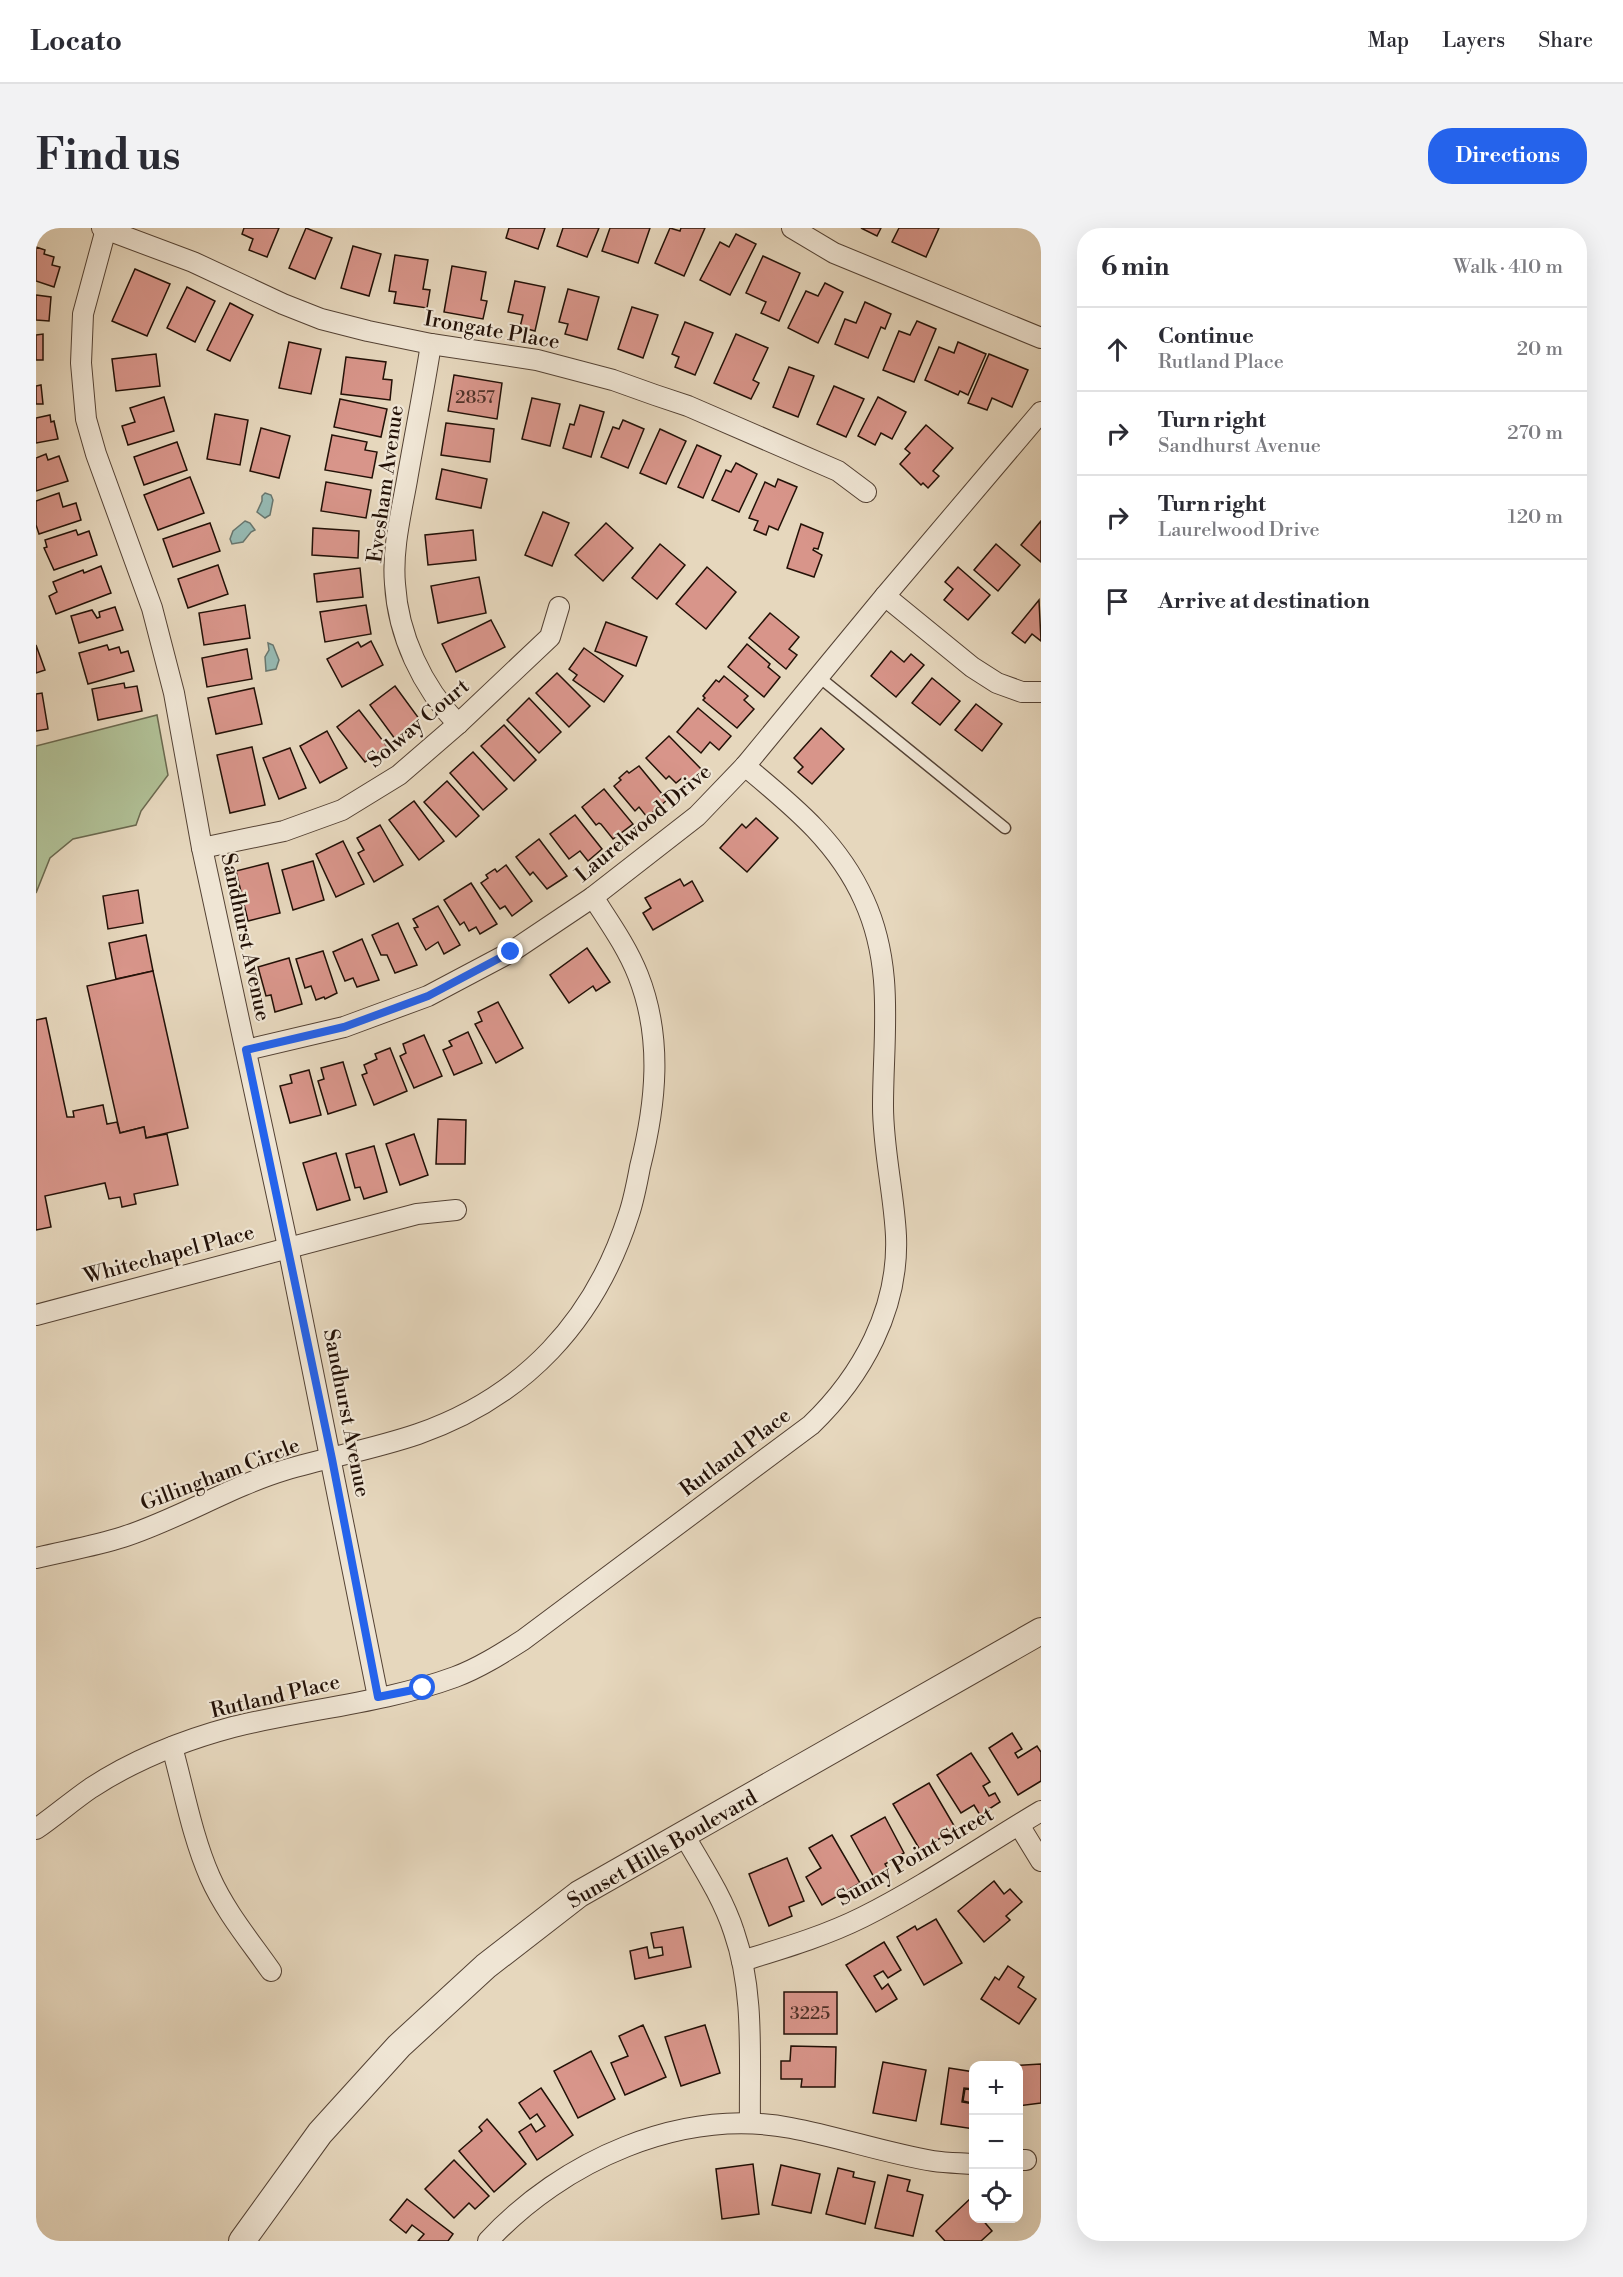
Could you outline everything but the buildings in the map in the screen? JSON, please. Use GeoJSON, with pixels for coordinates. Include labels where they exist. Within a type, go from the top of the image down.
{"type":"FeatureCollection","features":[{"type":"Feature","properties":{"kind":"street"},"geometry":{"type":"LineString","coordinates":[[792,228],[834,253],[1041,338]]}},
{"type":"Feature","properties":{"kind":"street","name":"Irongate Place"},"geometry":{"type":"LineString","coordinates":[[104,229],[193,262],[321,319],[431,344],[537,360],[634,387],[688,406],[838,471],[866,492]]}},
{"type":"Feature","properties":{"kind":"street","name":"Sandhurst Avenue"},"geometry":{"type":"LineString","coordinates":[[104,229],[83,314],[81,363],[86,419],[96,454],[146,590],[165,653],[190,771],[202,848],[332,1459],[378,1697]]}},
{"type":"Feature","properties":{"kind":"street","name":"Evesham Avenue"},"geometry":{"type":"LineString","coordinates":[[431,344],[397,536],[395,584],[402,626],[414,661],[448,714],[458,724]]}},
{"type":"Feature","properties":{"kind":"street","name":"Laurelwood Drive"},"geometry":{"type":"LineString","coordinates":[[246,1050],[344,1027],[428,996],[511,952],[593,897],[697,816],[745,766],[1041,412]]}},
{"type":"Feature","properties":{"kind":"street"},"geometry":{"type":"LineString","coordinates":[[885,596],[972,667],[997,683],[1022,692],[1041,692]]}},
{"type":"Feature","properties":{"kind":"street","name":"Solway Court"},"geometry":{"type":"LineString","coordinates":[[202,848],[284,831],[342,810],[399,775],[458,724],[550,638],[559,607]]}},
{"type":"Feature","properties":{"kind":"street","name":"Rutland Place"},"geometry":{"type":"LineString","coordinates":[[36,1828],[92,1788],[128,1767],[172,1747],[232,1728],[423,1688],[457,1677],[491,1660],[523,1640],[811,1425],[850,1383],[879,1330],[892,1284],[896,1238],[883,1119],[887,1001],[881,951],[864,901],[837,853],[804,815],[745,766]]}},
{"type":"Feature","properties":{"kind":"street","name":"Gillingham Circle"},"geometry":{"type":"LineString","coordinates":[[36,1558],[124,1537],[284,1470],[332,1459],[419,1433],[461,1417],[496,1397],[529,1373],[562,1338],[588,1302],[611,1259],[629,1214],[651,1126],[655,1089],[654,1049],[648,1008],[638,974],[593,897]]}},
{"type":"Feature","properties":{"kind":"street","name":"Whitechapel Place"},"geometry":{"type":"LineString","coordinates":[[36,1315],[417,1214],[456,1210]]}},
{"type":"Feature","properties":{"kind":"street","name":"Sunset Hills Boulevard"},"geometry":{"type":"LineString","coordinates":[[242,2241],[320,2133],[399,2046],[486,1966],[579,1894],[1041,1631]]}},
{"type":"Feature","properties":{"kind":"street"},"geometry":{"type":"LineString","coordinates":[[172,1747],[201,1855],[211,1880],[271,1971]]}},
{"type":"Feature","properties":{"kind":"street","name":"Sunny Point Street"},"geometry":{"type":"LineString","coordinates":[[742,1961],[806,1942],[861,1918],[904,1895],[1041,1811]]}},
{"type":"Feature","properties":{"kind":"street"},"geometry":{"type":"LineString","coordinates":[[1019,1825],[1041,1861]]}},
{"type":"Feature","properties":{"kind":"street"},"geometry":{"type":"LineString","coordinates":[[684,1835],[724,1907],[735,1932],[742,1961],[748,2009],[750,2123]]}},
{"type":"Feature","properties":{"kind":"street"},"geometry":{"type":"LineString","coordinates":[[488,2241],[536,2198],[568,2175],[609,2154],[651,2138],[702,2126],[750,2123],[790,2127],[933,2161],[969,2164]]}},
{"type":"Feature","properties":{"kind":"lane"},"geometry":{"type":"LineString","coordinates":[[819,677],[1005,828]]}},
{"type":"Feature","properties":{"kind":"green space"},"geometry":{"type":"Polygon","coordinates":[[[157,715],[168,775],[141,811],[136,825],[73,839],[50,858],[36,893],[36,746],[157,715]]]}},
{"type":"Feature","properties":{"kind":"water"},"geometry":{"type":"Polygon","coordinates":[[[265,493],[271,495],[273,500],[270,515],[265,518],[257,512],[265,493]]]}},
{"type":"Feature","properties":{"kind":"water"},"geometry":{"type":"Polygon","coordinates":[[[245,521],[250,523],[255,530],[243,542],[232,544],[230,539],[233,531],[245,521]]]}},
{"type":"Feature","properties":{"kind":"water"},"geometry":{"type":"Polygon","coordinates":[[[268,643],[273,645],[279,660],[276,669],[266,671],[265,657],[269,650],[268,643]]]}},
{"type":"Feature","properties":{"kind":"route"},"geometry":{"type":"LineString","coordinates":[[423,1688],[378,1697],[332,1459],[246,1050],[344,1027],[428,996],[511,952]]}}]}
